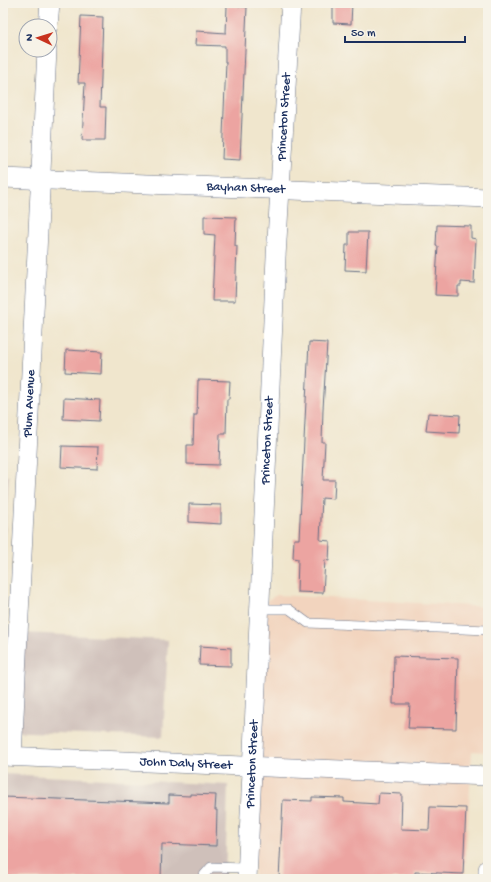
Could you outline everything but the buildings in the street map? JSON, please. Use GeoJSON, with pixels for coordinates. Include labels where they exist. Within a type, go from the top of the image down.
{"type":"FeatureCollection","features":[{"type":"Feature","properties":{"kind":"street"},"geometry":{"type":"LineString","coordinates":[[49,18],[50,3]]}},
{"type":"Feature","properties":{"kind":"street","name":"Princeton Street"},"geometry":{"type":"LineString","coordinates":[[247,874],[280,189],[291,3]]}},
{"type":"Feature","properties":{"kind":"street","name":"Plum Avenue"},"geometry":{"type":"LineString","coordinates":[[7,756],[41,180],[47,58]]}},
{"type":"Feature","properties":{"kind":"street","name":"Bayhan Street"},"geometry":{"type":"LineString","coordinates":[[3,178],[488,198]]}},
{"type":"Feature","properties":{"kind":"street","name":"John Daly Street"},"geometry":{"type":"LineString","coordinates":[[7,756],[488,776]]}},
{"type":"Feature","properties":{"kind":"street"},"geometry":{"type":"LineString","coordinates":[[488,869],[488,879]]}},
{"type":"Feature","properties":{"kind":"lane"},"geometry":{"type":"LineString","coordinates":[[259,609],[290,609],[308,623],[488,630]]}},
{"type":"Feature","properties":{"kind":"lane"},"geometry":{"type":"LineString","coordinates":[[204,879],[204,875],[211,867],[247,874]]}},
{"type":"Feature","properties":{"kind":"shaded area"},"geometry":{"type":"Polygon","coordinates":[[[3,476],[9,476],[3,566],[3,476]]]}},
{"type":"Feature","properties":{"kind":"shaded area"},"geometry":{"type":"Polygon","coordinates":[[[277,595],[488,607],[488,752],[472,751],[465,879],[254,879],[267,600],[277,595]]]}},
{"type":"Feature","properties":{"kind":"shaded area"},"geometry":{"type":"Polygon","coordinates":[[[3,632],[168,640],[163,737],[3,731],[3,632]]]}},
{"type":"Feature","properties":{"kind":"shaded area"},"geometry":{"type":"Polygon","coordinates":[[[3,774],[228,785],[225,879],[3,879],[3,774]]]}}]}
